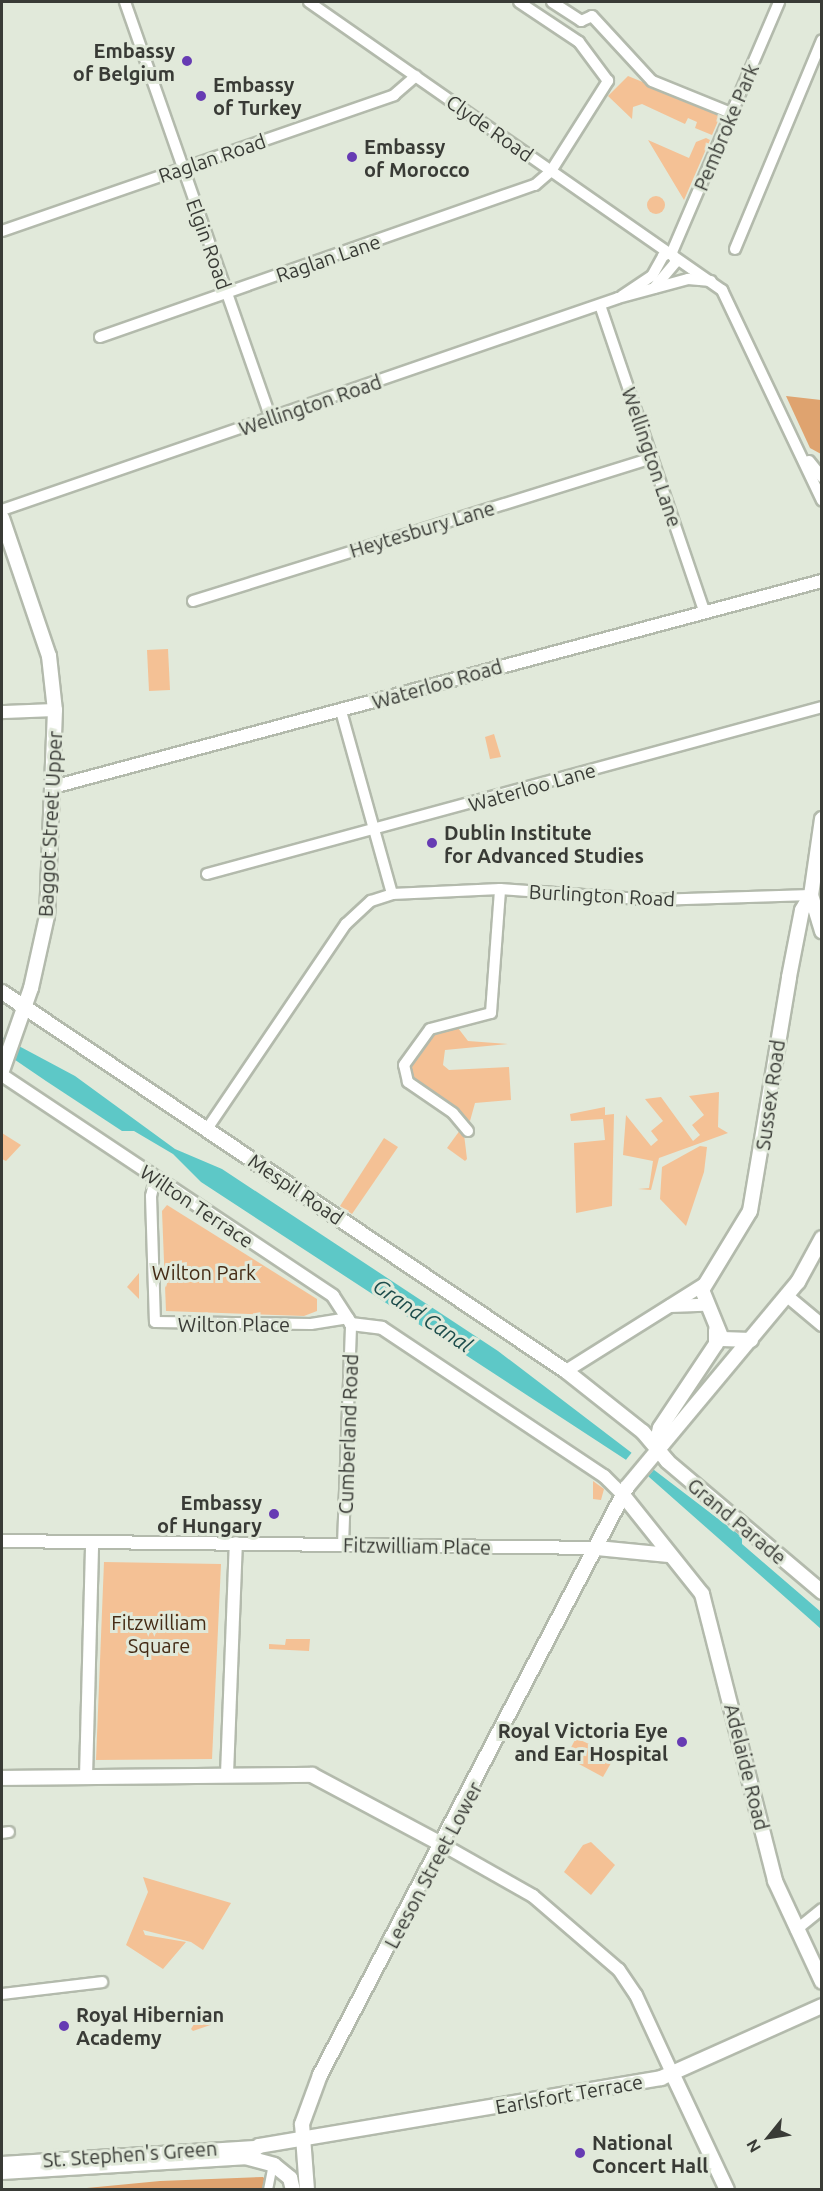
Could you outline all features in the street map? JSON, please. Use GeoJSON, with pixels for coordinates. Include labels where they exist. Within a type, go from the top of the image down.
{"type":"FeatureCollection","features":[{"type":"Feature","properties":{"kind":"main road","name":"Baggot Street Upper"},"geometry":{"type":"LineString","coordinates":[[2,518],[49,656],[55,710],[47,916],[25,1008],[3,1069]]}},
{"type":"Feature","properties":{"kind":"main road","name":"Sussex Road"},"geometry":{"type":"LineString","coordinates":[[703,1285],[750,1211],[797,939],[811,895],[819,853],[822,819]]}},
{"type":"Feature","properties":{"kind":"main road"},"geometry":{"type":"LineString","coordinates":[[797,939],[822,933],[811,895]]}},
{"type":"Feature","properties":{"kind":"main road","name":"Mespil Road"},"geometry":{"type":"LineString","coordinates":[[2,992],[566,1371],[652,1450]]}},
{"type":"Feature","properties":{"kind":"main road"},"geometry":{"type":"LineString","coordinates":[[652,1450],[751,1340],[786,1295],[822,1238]]}},
{"type":"Feature","properties":{"kind":"main road"},"geometry":{"type":"LineString","coordinates":[[703,1285],[704,1305],[716,1330],[727,1341],[751,1340]]}},
{"type":"Feature","properties":{"kind":"main road"},"geometry":{"type":"LineString","coordinates":[[652,1450],[660,1428],[716,1344],[716,1330]]}},
{"type":"Feature","properties":{"kind":"main road","name":"Leeson Street Lower"},"geometry":{"type":"LineString","coordinates":[[302,2141],[303,2119],[320,2075],[443,1845],[628,1486],[652,1450]]}},
{"type":"Feature","properties":{"kind":"main road","name":"Grand Parade"},"geometry":{"type":"LineString","coordinates":[[652,1450],[822,1592]]}},
{"type":"Feature","properties":{"kind":"main road","name":"Adelaide Road"},"geometry":{"type":"LineString","coordinates":[[628,1486],[646,1529],[693,1579],[709,1614],[775,1881],[822,1982]]}},
{"type":"Feature","properties":{"kind":"main road"},"geometry":{"type":"LineString","coordinates":[[646,1529],[647,1552]]}},
{"type":"Feature","properties":{"kind":"main road"},"geometry":{"type":"LineString","coordinates":[[597,1548],[669,1555]]}},
{"type":"Feature","properties":{"kind":"main road"},"geometry":{"type":"LineString","coordinates":[[2,1778],[227,1774],[312,1775],[443,1845]]}},
{"type":"Feature","properties":{"kind":"main road","name":"Earlsfort Terrace"},"geometry":{"type":"LineString","coordinates":[[302,2141],[672,2073],[820,2002]]}},
{"type":"Feature","properties":{"kind":"main road"},"geometry":{"type":"LineString","coordinates":[[672,2073],[727,2190]]}},
{"type":"Feature","properties":{"kind":"main road"},"geometry":{"type":"LineString","coordinates":[[302,2141],[307,2190]]}},
{"type":"Feature","properties":{"kind":"main road","name":"St. Stephen's Green"},"geometry":{"type":"LineString","coordinates":[[245,2157],[259,2146],[302,2141]]}},
{"type":"Feature","properties":{"kind":"main road","name":"St. Stephen's Green"},"geometry":{"type":"LineString","coordinates":[[2,2172],[245,2157],[274,2165],[290,2178],[293,2190]]}},
{"type":"Feature","properties":{"kind":"street","name":"Elgin Road"},"geometry":{"type":"LineString","coordinates":[[124,2],[271,419]]}},
{"type":"Feature","properties":{"kind":"street","name":"Clyde Road"},"geometry":{"type":"LineString","coordinates":[[309,2],[711,280]]}},
{"type":"Feature","properties":{"kind":"street"},"geometry":{"type":"LineString","coordinates":[[519,2],[579,42],[608,81],[551,171]]}},
{"type":"Feature","properties":{"kind":"street"},"geometry":{"type":"LineString","coordinates":[[552,2],[581,21],[592,16],[652,81],[731,113]]}},
{"type":"Feature","properties":{"kind":"street","name":"Pembroke Park"},"geometry":{"type":"LineString","coordinates":[[672,252],[779,2]]}},
{"type":"Feature","properties":{"kind":"street"},"geometry":{"type":"LineString","coordinates":[[735,249],[822,40]]}},
{"type":"Feature","properties":{"kind":"street","name":"Raglan Road"},"geometry":{"type":"LineString","coordinates":[[2,231],[394,95],[416,76]]}},
{"type":"Feature","properties":{"kind":"street","name":"Raglan Lane"},"geometry":{"type":"LineString","coordinates":[[100,337],[535,185],[551,171]]}},
{"type":"Feature","properties":{"kind":"street"},"geometry":{"type":"LineString","coordinates":[[649,292],[676,262],[672,252]]}},
{"type":"Feature","properties":{"kind":"street","name":"Wellington Road"},"geometry":{"type":"LineString","coordinates":[[618,298],[652,276],[663,256],[672,252]]}},
{"type":"Feature","properties":{"kind":"street","name":"Wellington Road"},"geometry":{"type":"LineString","coordinates":[[2,510],[618,298],[649,292],[688,279],[711,280]]}},
{"type":"Feature","properties":{"kind":"street"},"geometry":{"type":"LineString","coordinates":[[711,280],[745,330],[822,501]]}},
{"type":"Feature","properties":{"kind":"street","name":"Wellington Lane"},"geometry":{"type":"LineString","coordinates":[[600,305],[704,610]]}},
{"type":"Feature","properties":{"kind":"street"},"geometry":{"type":"LineString","coordinates":[[800,449],[816,465],[822,477]]}},
{"type":"Feature","properties":{"kind":"street","name":"Heytesbury Lane"},"geometry":{"type":"LineString","coordinates":[[194,601],[652,458]]}},
{"type":"Feature","properties":{"kind":"street","name":"Waterloo Road"},"geometry":{"type":"LineString","coordinates":[[53,787],[341,711],[704,610],[822,581]]}},
{"type":"Feature","properties":{"kind":"street","name":"Waterloo Lane"},"geometry":{"type":"LineString","coordinates":[[207,874],[822,707]]}},
{"type":"Feature","properties":{"kind":"street"},"geometry":{"type":"LineString","coordinates":[[2,712],[55,710]]}},
{"type":"Feature","properties":{"kind":"street"},"geometry":{"type":"LineString","coordinates":[[341,711],[392,894]]}},
{"type":"Feature","properties":{"kind":"street"},"geometry":{"type":"LineString","coordinates":[[468,1131],[461,1120],[408,1082],[404,1065],[430,1029],[491,1013],[500,889]]}},
{"type":"Feature","properties":{"kind":"street","name":"Burlington Road"},"geometry":{"type":"LineString","coordinates":[[207,1129],[356,910],[392,894],[500,889],[700,900],[811,895]]}},
{"type":"Feature","properties":{"kind":"street","name":"Wilton Terrace"},"geometry":{"type":"LineString","coordinates":[[3,1069],[155,1179],[333,1296],[350,1321]]}},
{"type":"Feature","properties":{"kind":"street","name":"Wilton Place"},"geometry":{"type":"LineString","coordinates":[[155,1179],[151,1196],[155,1322],[311,1324],[350,1321]]}},
{"type":"Feature","properties":{"kind":"street"},"geometry":{"type":"LineString","coordinates":[[566,1371],[703,1285]]}},
{"type":"Feature","properties":{"kind":"street"},"geometry":{"type":"LineString","coordinates":[[786,1295],[822,1325]]}},
{"type":"Feature","properties":{"kind":"street"},"geometry":{"type":"LineString","coordinates":[[669,1306],[704,1305]]}},
{"type":"Feature","properties":{"kind":"street"},"geometry":{"type":"LineString","coordinates":[[350,1321],[382,1328],[581,1461],[628,1486]]}},
{"type":"Feature","properties":{"kind":"street","name":"Cumberland Road"},"geometry":{"type":"LineString","coordinates":[[343,1545],[350,1321]]}},
{"type":"Feature","properties":{"kind":"street","name":"Fitzwilliam Place"},"geometry":{"type":"LineString","coordinates":[[2,1541],[597,1548]]}},
{"type":"Feature","properties":{"kind":"street"},"geometry":{"type":"LineString","coordinates":[[86,1777],[92,1542]]}},
{"type":"Feature","properties":{"kind":"street"},"geometry":{"type":"LineString","coordinates":[[227,1774],[236,1543]]}},
{"type":"Feature","properties":{"kind":"street"},"geometry":{"type":"LineString","coordinates":[[443,1845],[533,1896],[619,1970],[636,1995],[672,2073]]}},
{"type":"Feature","properties":{"kind":"street"},"geometry":{"type":"LineString","coordinates":[[796,1930],[822,1909]]}},
{"type":"Feature","properties":{"kind":"street"},"geometry":{"type":"LineString","coordinates":[[2,1994],[102,1982]]}},
{"type":"Feature","properties":{"kind":"street","name":"St. Stephen's Green"},"geometry":{"type":"LineString","coordinates":[[2,2162],[259,2146]]}},
{"type":"Feature","properties":{"kind":"street"},"geometry":{"type":"LineString","coordinates":[[268,2190],[272,2169]]}},
{"type":"Feature","properties":{"kind":"green space"},"geometry":{"type":"Polygon","coordinates":[[[628,76],[721,114],[712,135],[695,128],[697,122],[688,118],[685,124],[642,104],[633,107],[632,119],[608,96],[628,76]]]}},
{"type":"Feature","properties":{"kind":"green space"},"geometry":{"type":"Polygon","coordinates":[[[706,138],[710,140],[684,200],[648,140],[689,158],[696,142],[706,138]]]}},
{"type":"Feature","properties":{"kind":"green space"},"geometry":{"type":"Polygon","coordinates":[[[656,196],[662,199],[665,205],[662,211],[656,214],[650,211],[647,205],[650,199],[656,196]]]}},
{"type":"Feature","properties":{"kind":"green space"},"geometry":{"type":"Polygon","coordinates":[[[168,649],[170,690],[149,691],[147,650],[168,649]]]}},
{"type":"Feature","properties":{"kind":"green space"},"geometry":{"type":"Polygon","coordinates":[[[494,734],[501,757],[490,759],[485,737],[494,734]]]}},
{"type":"Feature","properties":{"kind":"green space"},"geometry":{"type":"Polygon","coordinates":[[[458,1028],[468,1041],[508,1044],[445,1050],[443,1065],[449,1070],[509,1067],[511,1100],[475,1103],[470,1121],[408,1073],[425,1038],[458,1028]]]}},
{"type":"Feature","properties":{"kind":"green space"},"geometry":{"type":"Polygon","coordinates":[[[719,1092],[718,1127],[728,1133],[659,1158],[651,1190],[638,1189],[649,1188],[653,1161],[623,1155],[626,1115],[651,1146],[658,1140],[651,1131],[663,1121],[645,1099],[661,1097],[693,1141],[700,1135],[692,1125],[704,1115],[689,1096],[719,1092]]]}},
{"type":"Feature","properties":{"kind":"green space"},"geometry":{"type":"Polygon","coordinates":[[[605,1107],[605,1115],[614,1114],[612,1206],[576,1213],[574,1143],[605,1140],[603,1119],[571,1121],[570,1114],[605,1107]]]}},
{"type":"Feature","properties":{"kind":"green space"},"geometry":{"type":"Polygon","coordinates":[[[463,1126],[467,1159],[465,1161],[447,1148],[463,1126]]]}},
{"type":"Feature","properties":{"kind":"green space"},"geometry":{"type":"Polygon","coordinates":[[[2,1133],[21,1145],[6,1161],[2,1159],[2,1133]]]}},
{"type":"Feature","properties":{"kind":"green space"},"geometry":{"type":"Polygon","coordinates":[[[384,1138],[398,1147],[352,1214],[340,1206],[384,1138]]]}},
{"type":"Feature","properties":{"kind":"green space"},"geometry":{"type":"Polygon","coordinates":[[[700,1146],[707,1147],[704,1172],[686,1226],[660,1199],[662,1167],[700,1146]]]}},
{"type":"Feature","properties":{"kind":"green space","name":"Wilton Park"},"geometry":{"type":"Polygon","coordinates":[[[167,1205],[317,1299],[317,1311],[304,1316],[166,1311],[162,1211],[167,1205]]]}},
{"type":"Feature","properties":{"kind":"green space"},"geometry":{"type":"Polygon","coordinates":[[[139,1273],[139,1299],[127,1287],[139,1273]]]}},
{"type":"Feature","properties":{"kind":"green space"},"geometry":{"type":"Polygon","coordinates":[[[593,1481],[604,1489],[601,1500],[593,1499],[593,1481]]]}},
{"type":"Feature","properties":{"kind":"green space","name":"Fitzwilliam Square"},"geometry":{"type":"Polygon","coordinates":[[[104,1562],[221,1564],[212,1759],[96,1760],[104,1562]]]}},
{"type":"Feature","properties":{"kind":"green space"},"geometry":{"type":"Polygon","coordinates":[[[286,1639],[310,1639],[309,1651],[269,1649],[269,1644],[285,1645],[286,1639]]]}},
{"type":"Feature","properties":{"kind":"green space"},"geometry":{"type":"Polygon","coordinates":[[[576,1738],[615,1756],[603,1777],[566,1757],[576,1738]]]}},
{"type":"Feature","properties":{"kind":"green space"},"geometry":{"type":"Polygon","coordinates":[[[591,1842],[615,1865],[591,1895],[564,1872],[583,1845],[591,1842]]]}},
{"type":"Feature","properties":{"kind":"green space"},"geometry":{"type":"Polygon","coordinates":[[[143,1877],[231,1903],[203,1950],[191,1942],[143,1930],[145,1935],[186,1942],[163,1969],[126,1945],[148,1892],[143,1877]]]}},
{"type":"Feature","properties":{"kind":"green space"},"geometry":{"type":"Polygon","coordinates":[[[202,2011],[219,2022],[193,2031],[191,2029],[202,2011]]]}},
{"type":"Feature","properties":{"kind":"shaded area"},"geometry":{"type":"Polygon","coordinates":[[[786,396],[821,400],[821,454],[810,448],[786,396]]]}},
{"type":"Feature","properties":{"kind":"shaded area"},"geometry":{"type":"Polygon","coordinates":[[[263,2177],[275,2189],[66,2190],[160,2181],[263,2177]]]}},
{"type":"Feature","properties":{"kind":"water","name":"Grand Canal"},"geometry":{"type":"Polygon","coordinates":[[[2,1037],[75,1076],[175,1149],[222,1169],[498,1351],[742,1537],[742,1544],[821,1612],[821,1629],[640,1469],[201,1182],[173,1154],[134,1131],[122,1131],[46,1081],[2,1051],[2,1037]]]}},
{"type":"Feature","properties":{"kind":"pier"},"geometry":{"type":"Polygon","coordinates":[[[633,1451],[655,1468],[647,1478],[625,1461],[633,1451]]]}},
{"type":"Feature","properties":{"kind":"place","name":"Embassy of Belgium"},"geometry":{"type":"Point","coordinates":[187,61]}},
{"type":"Feature","properties":{"kind":"place","name":"Embassy of Turkey"},"geometry":{"type":"Point","coordinates":[201,96]}},
{"type":"Feature","properties":{"kind":"place","name":"Embassy of Morocco"},"geometry":{"type":"Point","coordinates":[352,157]}},
{"type":"Feature","properties":{"kind":"place","name":"Dublin Institute for Advanced Studies"},"geometry":{"type":"Point","coordinates":[432,843]}},
{"type":"Feature","properties":{"kind":"place","name":"Embassy of Hungary"},"geometry":{"type":"Point","coordinates":[274,1514]}},
{"type":"Feature","properties":{"kind":"place","name":"Royal Victoria Eye and Ear Hospital"},"geometry":{"type":"Point","coordinates":[682,1742]}},
{"type":"Feature","properties":{"kind":"place","name":"Royal Hibernian Academy"},"geometry":{"type":"Point","coordinates":[64,2026]}},
{"type":"Feature","properties":{"kind":"place","name":"National Concert Hall"},"geometry":{"type":"Point","coordinates":[580,2153]}}]}
